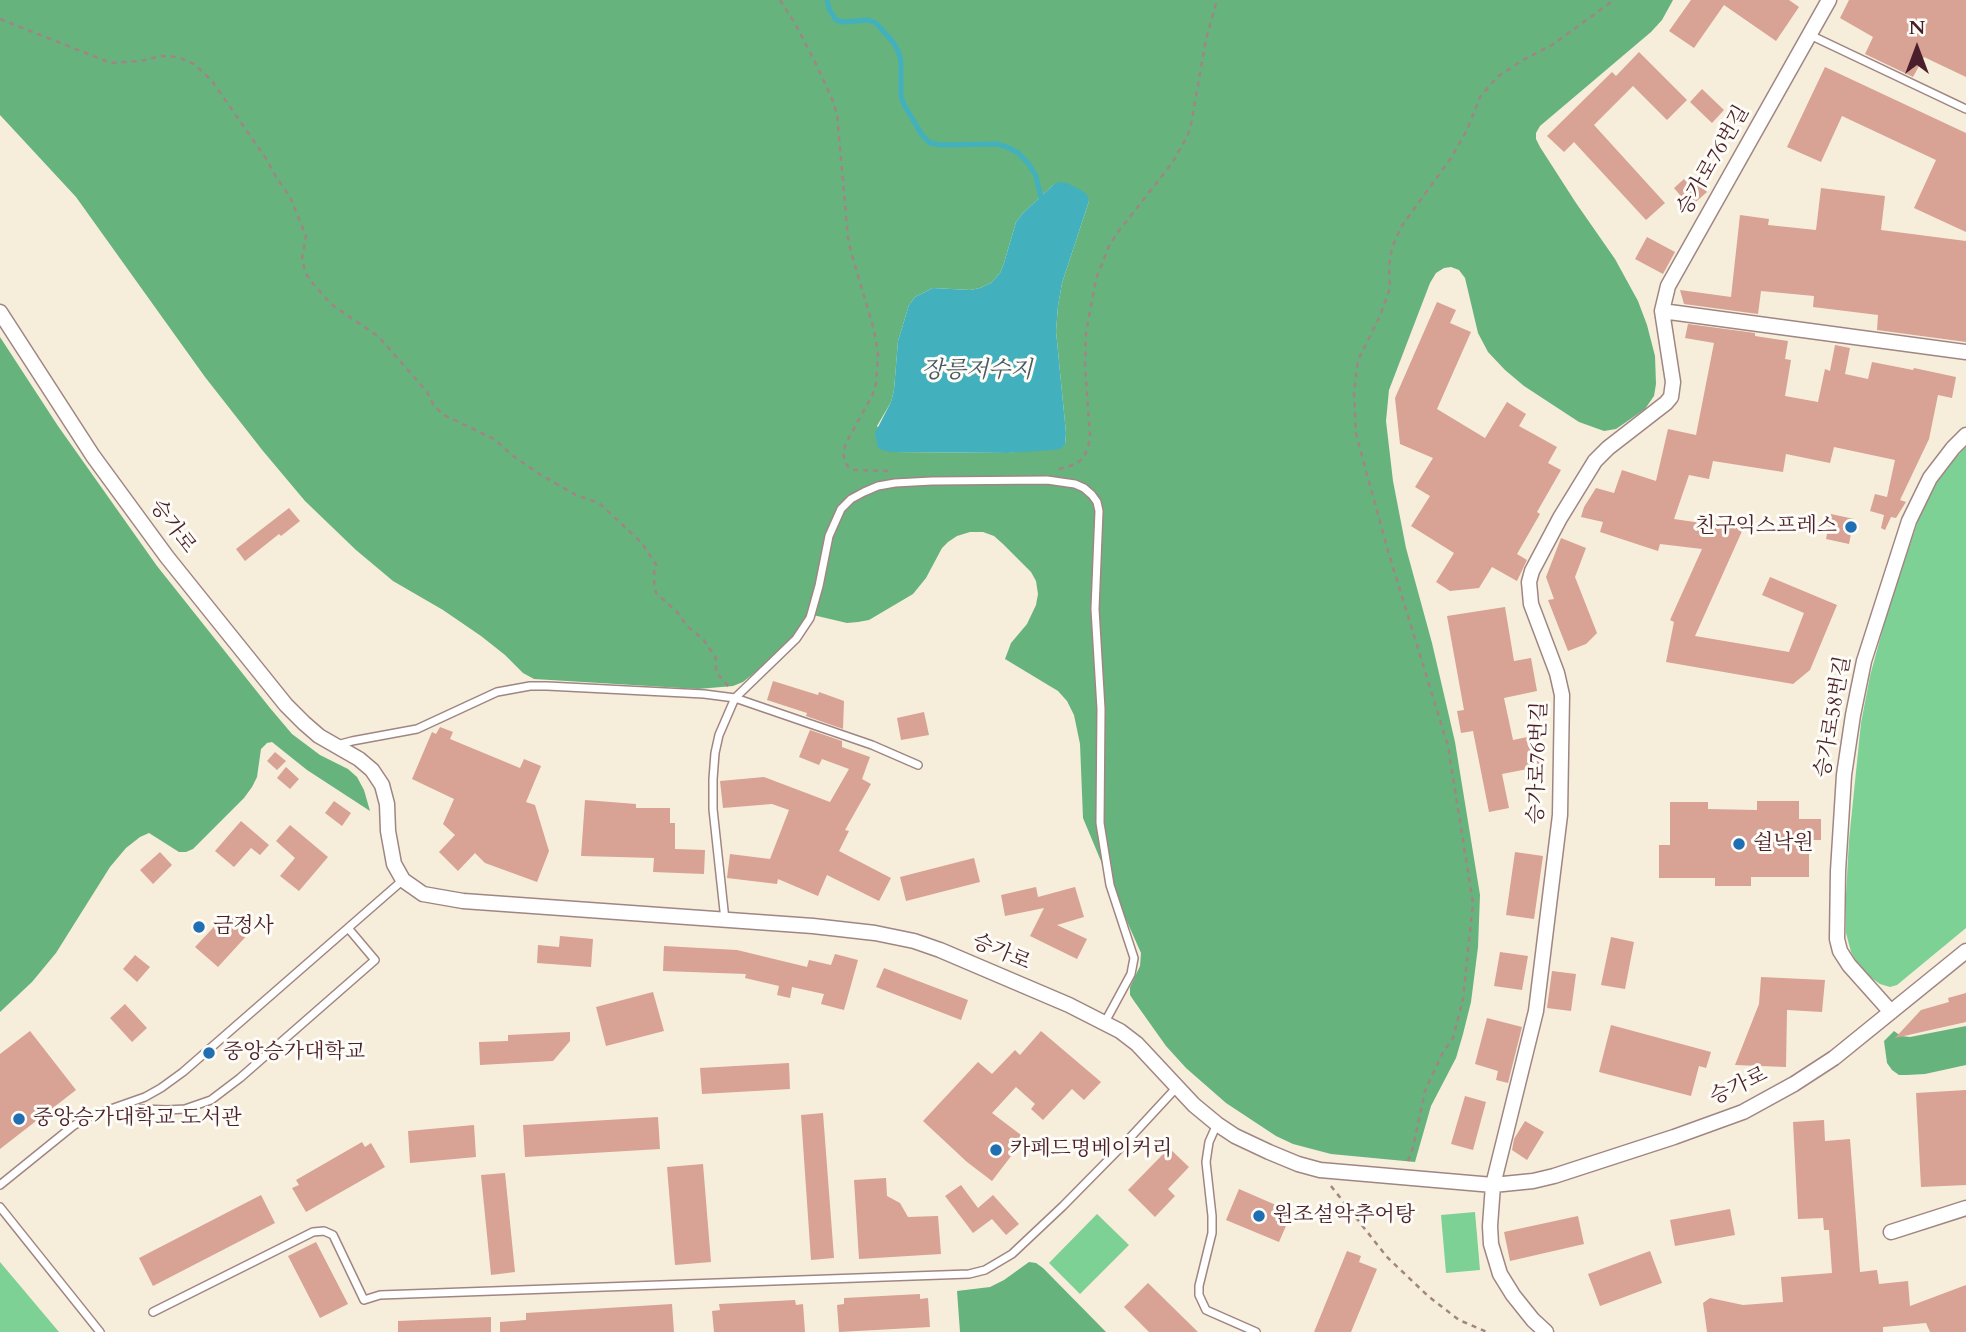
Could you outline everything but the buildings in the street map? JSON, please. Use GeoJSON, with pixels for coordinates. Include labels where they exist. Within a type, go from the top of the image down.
{"type":"FeatureCollection","features":[{"type":"Feature","properties":{"kind":"street","name":"승가로76번길"},"geometry":{"type":"LineString","coordinates":[[1493,1185],[1536,1011],[1560,815],[1563,695],[1531,604],[1529,582],[1532,571],[1595,461],[1671,397],[1673,382],[1662,311],[1668,286],[1829,0]]}},
{"type":"Feature","properties":{"kind":"street"},"geometry":{"type":"LineString","coordinates":[[1662,311],[1966,352]]}},
{"type":"Feature","properties":{"kind":"street","name":"승가로"},"geometry":{"type":"LineString","coordinates":[[0,312],[93,456],[167,557],[286,705],[319,736],[359,759],[372,770],[382,785],[387,804],[388,831],[394,864],[403,880],[423,894],[439,898],[813,926],[875,933],[914,941],[1069,1005],[1121,1031],[1137,1044],[1194,1105],[1217,1124],[1269,1152],[1320,1170],[1493,1185],[1554,1176],[1743,1112],[1813,1073],[1966,951]]}},
{"type":"Feature","properties":{"kind":"street","name":"승가로58번길"},"geometry":{"type":"LineString","coordinates":[[1891,1012],[1840,951],[1836,926],[1844,775],[1859,682],[1909,521],[1930,478],[1952,448],[1966,435]]}},
{"type":"Feature","properties":{"kind":"street"},"geometry":{"type":"LineString","coordinates":[[1493,1185],[1490,1226],[1500,1274],[1513,1295],[1546,1332]]}},
{"type":"Feature","properties":{"kind":"street"},"geometry":{"type":"LineString","coordinates":[[1891,1232],[1966,1208]]}},
{"type":"Feature","properties":{"kind":"lane"},"geometry":{"type":"LineString","coordinates":[[1810,35],[1966,109]]}},
{"type":"Feature","properties":{"kind":"lane"},"geometry":{"type":"LineString","coordinates":[[725,920],[716,840],[713,779],[719,735],[735,698],[785,651],[806,626],[813,608],[829,536],[841,509],[864,492],[894,483],[1047,480],[1075,484],[1084,488],[1097,502],[1100,523],[1095,598],[1101,709],[1100,823],[1105,866],[1134,958],[1131,974],[1105,1022]]}},
{"type":"Feature","properties":{"kind":"lane"},"geometry":{"type":"LineString","coordinates":[[336,746],[417,729],[497,692],[530,686],[735,698],[872,745],[918,765]]}},
{"type":"Feature","properties":{"kind":"lane"},"geometry":{"type":"LineString","coordinates":[[0,1185],[73,1126],[91,1116],[145,1097],[183,1072],[403,880]]}},
{"type":"Feature","properties":{"kind":"lane"},"geometry":{"type":"LineString","coordinates":[[115,1107],[186,1109],[211,1100],[240,1078],[375,960],[348,928]]}},
{"type":"Feature","properties":{"kind":"lane"},"geometry":{"type":"LineString","coordinates":[[153,1312],[313,1233],[324,1231],[334,1235],[364,1300],[380,1295],[968,1274],[985,1270],[1012,1254],[1091,1178],[1177,1087]]}},
{"type":"Feature","properties":{"kind":"lane"},"geometry":{"type":"LineString","coordinates":[[1217,1124],[1209,1142],[1206,1162],[1212,1233],[1199,1295],[1206,1310],[1256,1332]]}},
{"type":"Feature","properties":{"kind":"lane"},"geometry":{"type":"LineString","coordinates":[[0,1207],[100,1332]]}},
{"type":"Feature","properties":{"kind":"path"},"geometry":{"type":"LineString","coordinates":[[779,0],[796,25],[816,64],[837,114],[848,238],[868,306],[878,354],[878,370],[872,396],[847,441],[843,451],[844,458],[848,467],[854,470],[897,471]]}},
{"type":"Feature","properties":{"kind":"path"},"geometry":{"type":"LineString","coordinates":[[1051,470],[1076,464],[1088,449],[1090,426],[1085,355],[1096,279],[1109,246],[1172,163],[1186,137],[1191,125],[1206,39],[1217,0]]}},
{"type":"Feature","properties":{"kind":"path"},"geometry":{"type":"LineString","coordinates":[[1408,1161],[1425,1091],[1442,1054],[1453,1038],[1463,999],[1474,903],[1448,746],[1388,551],[1356,434],[1354,393],[1358,360],[1380,316],[1390,288],[1392,248],[1401,227],[1451,158],[1468,130],[1480,97],[1497,77],[1552,45],[1614,0]]}},
{"type":"Feature","properties":{"kind":"path"},"geometry":{"type":"LineString","coordinates":[[0,19],[111,63],[162,56],[178,57],[194,64],[212,81],[290,197],[306,236],[302,259],[309,279],[331,304],[380,337],[444,415],[494,439],[513,456],[576,495],[599,503],[640,542],[657,566],[654,572],[656,593],[703,639],[716,658],[716,672],[727,683],[735,698]]}},
{"type":"Feature","properties":{"kind":"path"},"geometry":{"type":"LineString","coordinates":[[1320,1170],[1387,1257],[1428,1296],[1459,1320],[1487,1332]]}},
{"type":"Feature","properties":{"kind":"green space"},"geometry":{"type":"Polygon","coordinates":[[[0,0],[1673,0],[1662,20],[1651,32],[1540,126],[1536,133],[1540,147],[1615,259],[1638,301],[1655,356],[1654,396],[1645,409],[1616,429],[1604,431],[1579,422],[1524,386],[1488,352],[1478,333],[1465,278],[1459,270],[1451,267],[1436,273],[1430,283],[1389,390],[1386,421],[1393,481],[1406,548],[1455,742],[1480,895],[1478,947],[1471,1002],[1456,1058],[1431,1106],[1415,1162],[1331,1154],[1293,1144],[1276,1136],[1226,1103],[1186,1068],[1166,1046],[1134,1001],[1130,995],[1130,987],[1140,966],[1141,953],[1083,818],[1080,744],[1074,715],[1058,691],[1005,659],[1011,643],[1027,624],[1036,605],[1036,581],[1031,572],[994,536],[983,532],[970,532],[948,542],[913,594],[869,620],[847,623],[813,615],[805,618],[791,640],[768,662],[743,682],[733,686],[698,689],[534,679],[523,673],[481,636],[393,581],[305,501],[205,377],[76,197],[0,115],[0,0]],[[1053,185],[1016,222],[1000,273],[991,283],[970,290],[933,288],[915,297],[909,305],[898,341],[891,402],[877,426],[895,452],[1008,453],[1065,445],[1056,331],[1058,306],[1062,283],[1089,201],[1053,185]]]}},
{"type":"Feature","properties":{"kind":"green space"},"geometry":{"type":"Polygon","coordinates":[[[0,337],[58,426],[157,566],[292,734],[357,777],[370,811],[307,770],[272,742],[267,743],[261,749],[257,777],[252,787],[193,849],[179,852],[149,833],[126,848],[110,867],[56,953],[32,982],[0,1012],[0,337]]]}},
{"type":"Feature","properties":{"kind":"green space"},"geometry":{"type":"Polygon","coordinates":[[[1966,446],[1966,928],[1897,985],[1890,987],[1870,977],[1858,964],[1851,952],[1846,933],[1849,840],[1861,723],[1870,676],[1889,606],[1922,509],[1942,474],[1966,446]]]}},
{"type":"Feature","properties":{"kind":"green space"},"geometry":{"type":"Polygon","coordinates":[[[1966,1026],[1966,1065],[1925,1074],[1899,1075],[1887,1063],[1884,1041],[1894,1031],[1901,1036],[1910,1037],[1966,1026]]]}},
{"type":"Feature","properties":{"kind":"green space"},"geometry":{"type":"Polygon","coordinates":[[[1475,1212],[1480,1270],[1446,1273],[1441,1215],[1475,1212]]]}},
{"type":"Feature","properties":{"kind":"green space"},"geometry":{"type":"Polygon","coordinates":[[[1097,1214],[1129,1245],[1080,1294],[1049,1263],[1097,1214]]]}},
{"type":"Feature","properties":{"kind":"green space"},"geometry":{"type":"Polygon","coordinates":[[[0,1262],[59,1332],[0,1332],[0,1262]]]}},
{"type":"Feature","properties":{"kind":"green space"},"geometry":{"type":"Polygon","coordinates":[[[1029,1262],[1043,1268],[1106,1332],[960,1332],[957,1291],[990,1287],[1029,1262]]]}},
{"type":"Feature","properties":{"kind":"water","name":"장릉저수지"},"geometry":{"type":"Polygon","coordinates":[[[1059,182],[1081,190],[1089,201],[1062,283],[1058,306],[1056,331],[1065,445],[1053,450],[1008,453],[895,452],[878,448],[875,433],[891,402],[898,341],[909,305],[915,297],[933,288],[970,290],[991,283],[1000,273],[1016,222],[1059,182]]]}},
{"type":"Feature","properties":{"kind":"waterway"},"geometry":{"type":"LineString","coordinates":[[827,0],[836,20],[868,20],[876,23],[893,42],[901,63],[903,103],[922,135],[930,143],[998,144],[1009,148],[1028,163],[1036,176],[1042,202]]}},
{"type":"Feature","properties":{"kind":"place","name":"친구익스프레스"},"geometry":{"type":"Point","coordinates":[1851,527]}},
{"type":"Feature","properties":{"kind":"place","name":"쉴낙원"},"geometry":{"type":"Point","coordinates":[1739,844]}},
{"type":"Feature","properties":{"kind":"place","name":"금정사"},"geometry":{"type":"Point","coordinates":[199,927]}},
{"type":"Feature","properties":{"kind":"place","name":"중앙승가대학교"},"geometry":{"type":"Point","coordinates":[209,1053]}},
{"type":"Feature","properties":{"kind":"place","name":"중앙승가대학교 도서관"},"geometry":{"type":"Point","coordinates":[19,1119]}},
{"type":"Feature","properties":{"kind":"place","name":"카페드명베이커리"},"geometry":{"type":"Point","coordinates":[996,1150]}},
{"type":"Feature","properties":{"kind":"place","name":"원조설악추어탕"},"geometry":{"type":"Point","coordinates":[1259,1216]}}]}
